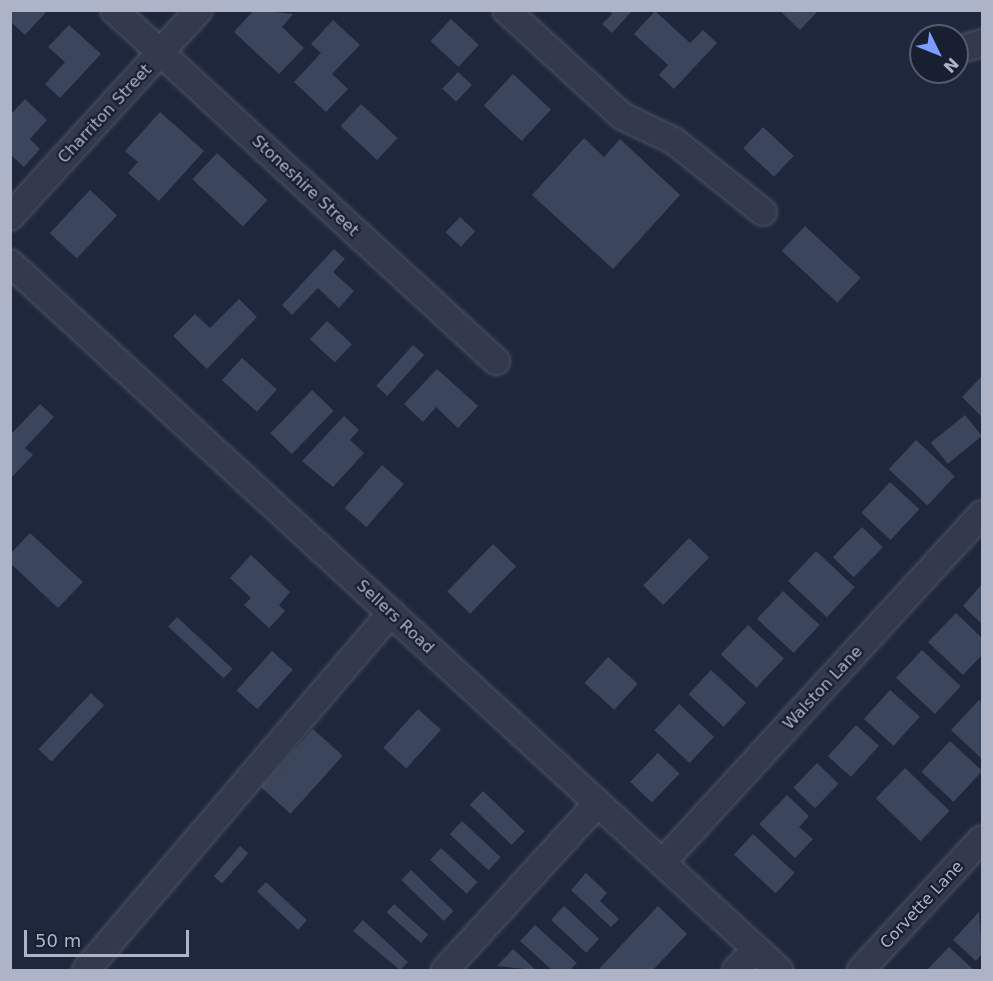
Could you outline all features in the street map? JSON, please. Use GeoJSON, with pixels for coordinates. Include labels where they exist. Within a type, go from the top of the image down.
{"type":"FeatureCollection","features":[{"type":"Feature","properties":{"kind":"street","name":"Stoneshire Street"},"geometry":{"type":"LineString","coordinates":[[114,10],[496,361]]}},
{"type":"Feature","properties":{"kind":"street","name":"Charriton Street"},"geometry":{"type":"LineString","coordinates":[[10,217],[200,10]]}},
{"type":"Feature","properties":{"kind":"street"},"geometry":{"type":"LineString","coordinates":[[506,10],[622,116],[674,141],[763,212]]}},
{"type":"Feature","properties":{"kind":"street","name":"Sellers Road"},"geometry":{"type":"LineString","coordinates":[[10,263],[779,970]]}},
{"type":"Feature","properties":{"kind":"street","name":"Walston Lane"},"geometry":{"type":"LineString","coordinates":[[663,862],[982,514]]}},
{"type":"Feature","properties":{"kind":"street"},"geometry":{"type":"LineString","coordinates":[[86,970],[391,613]]}},
{"type":"Feature","properties":{"kind":"street"},"geometry":{"type":"LineString","coordinates":[[445,970],[598,803]]}},
{"type":"Feature","properties":{"kind":"street","name":"Corvette Lane"},"geometry":{"type":"LineString","coordinates":[[861,970],[982,839]]}},
{"type":"Feature","properties":{"kind":"street"},"geometry":{"type":"LineString","coordinates":[[736,970],[756,949]]}},
{"type":"Feature","properties":{"kind":"building"},"geometry":{"type":"Polygon","coordinates":[[[10,10],[48,10],[25,35],[10,21],[10,10]]]}},
{"type":"Feature","properties":{"kind":"building"},"geometry":{"type":"Polygon","coordinates":[[[254,10],[293,14],[282,27],[304,48],[279,74],[234,32],[254,10]]]}},
{"type":"Feature","properties":{"kind":"building"},"geometry":{"type":"Polygon","coordinates":[[[608,10],[633,10],[612,33],[602,24],[612,14],[608,10]]]}},
{"type":"Feature","properties":{"kind":"building"},"geometry":{"type":"Polygon","coordinates":[[[779,10],[819,10],[800,30],[779,10]]]}},
{"type":"Feature","properties":{"kind":"building"},"geometry":{"type":"Polygon","coordinates":[[[655,11],[690,43],[703,30],[717,43],[674,89],[659,75],[668,65],[634,34],[655,11]]]}},
{"type":"Feature","properties":{"kind":"building"},"geometry":{"type":"Polygon","coordinates":[[[451,19],[479,45],[458,67],[431,41],[451,19]]]}},
{"type":"Feature","properties":{"kind":"building"},"geometry":{"type":"Polygon","coordinates":[[[333,20],[360,45],[332,74],[348,89],[326,112],[294,82],[321,53],[311,44],[333,20]]]}},
{"type":"Feature","properties":{"kind":"building"},"geometry":{"type":"Polygon","coordinates":[[[69,25],[101,54],[60,98],[45,84],[65,62],[48,47],[69,25]]]}},
{"type":"Feature","properties":{"kind":"building"},"geometry":{"type":"Polygon","coordinates":[[[458,72],[472,85],[456,102],[442,89],[458,72]]]}},
{"type":"Feature","properties":{"kind":"building"},"geometry":{"type":"Polygon","coordinates":[[[513,74],[551,109],[522,141],[484,105],[513,74]]]}},
{"type":"Feature","properties":{"kind":"building"},"geometry":{"type":"Polygon","coordinates":[[[25,99],[47,120],[30,139],[40,149],[24,167],[10,154],[10,115],[25,99]]]}},
{"type":"Feature","properties":{"kind":"building"},"geometry":{"type":"Polygon","coordinates":[[[361,104],[398,138],[377,160],[341,126],[361,104]]]}},
{"type":"Feature","properties":{"kind":"building"},"geometry":{"type":"Polygon","coordinates":[[[160,112],[204,151],[159,201],[128,173],[138,162],[125,151],[160,112]]]}},
{"type":"Feature","properties":{"kind":"building"},"geometry":{"type":"Polygon","coordinates":[[[763,127],[794,156],[774,177],[743,148],[763,127]]]}},
{"type":"Feature","properties":{"kind":"building"},"geometry":{"type":"Polygon","coordinates":[[[584,138],[604,157],[620,139],[680,195],[613,269],[532,195],[584,138]]]}},
{"type":"Feature","properties":{"kind":"building"},"geometry":{"type":"Polygon","coordinates":[[[217,153],[267,200],[243,226],[192,179],[217,153]]]}},
{"type":"Feature","properties":{"kind":"building"},"geometry":{"type":"Polygon","coordinates":[[[90,190],[117,215],[77,258],[50,233],[90,190]]]}},
{"type":"Feature","properties":{"kind":"building"},"geometry":{"type":"Polygon","coordinates":[[[460,217],[475,231],[461,247],[446,232],[460,217]]]}},
{"type":"Feature","properties":{"kind":"building"},"geometry":{"type":"Polygon","coordinates":[[[805,226],[861,278],[837,303],[782,251],[805,226]]]}},
{"type":"Feature","properties":{"kind":"building"},"geometry":{"type":"Polygon","coordinates":[[[334,249],[345,259],[333,272],[354,291],[339,308],[318,288],[292,315],[282,305],[334,249]]]}},
{"type":"Feature","properties":{"kind":"building"},"geometry":{"type":"Polygon","coordinates":[[[239,299],[257,317],[207,369],[173,336],[195,314],[210,328],[239,299]]]}},
{"type":"Feature","properties":{"kind":"building"},"geometry":{"type":"Polygon","coordinates":[[[327,321],[352,344],[335,362],[310,339],[327,321]]]}},
{"type":"Feature","properties":{"kind":"building"},"geometry":{"type":"Polygon","coordinates":[[[413,345],[424,355],[387,396],[376,386],[413,345]]]}},
{"type":"Feature","properties":{"kind":"building"},"geometry":{"type":"Polygon","coordinates":[[[242,358],[277,389],[257,412],[222,380],[242,358]]]}},
{"type":"Feature","properties":{"kind":"building"},"geometry":{"type":"Polygon","coordinates":[[[437,369],[478,406],[458,428],[436,407],[423,422],[404,404],[437,369]]]}},
{"type":"Feature","properties":{"kind":"building"},"geometry":{"type":"Polygon","coordinates":[[[982,376],[982,417],[962,397],[982,376]]]}},
{"type":"Feature","properties":{"kind":"building"},"geometry":{"type":"Polygon","coordinates":[[[312,390],[334,411],[292,454],[270,433],[312,390]]]}},
{"type":"Feature","properties":{"kind":"building"},"geometry":{"type":"Polygon","coordinates":[[[40,404],[54,417],[25,448],[33,455],[10,479],[10,435],[40,404]]]}},
{"type":"Feature","properties":{"kind":"building"},"geometry":{"type":"Polygon","coordinates":[[[965,415],[982,436],[948,464],[931,443],[965,415]]]}},
{"type":"Feature","properties":{"kind":"building"},"geometry":{"type":"Polygon","coordinates":[[[344,416],[359,430],[350,440],[364,453],[333,487],[302,461],[344,416]]]}},
{"type":"Feature","properties":{"kind":"building"},"geometry":{"type":"Polygon","coordinates":[[[916,440],[955,476],[927,505],[889,469],[916,440]]]}},
{"type":"Feature","properties":{"kind":"building"},"geometry":{"type":"Polygon","coordinates":[[[382,465],[404,484],[366,527],[345,508],[382,465]]]}},
{"type":"Feature","properties":{"kind":"building"},"geometry":{"type":"Polygon","coordinates":[[[890,482],[919,509],[891,540],[861,513],[890,482]]]}},
{"type":"Feature","properties":{"kind":"building"},"geometry":{"type":"Polygon","coordinates":[[[862,527],[883,547],[854,577],[833,557],[862,527]]]}},
{"type":"Feature","properties":{"kind":"building"},"geometry":{"type":"Polygon","coordinates":[[[30,533],[83,582],[58,608],[10,563],[10,554],[30,533]]]}},
{"type":"Feature","properties":{"kind":"building"},"geometry":{"type":"Polygon","coordinates":[[[689,538],[709,557],[663,605],[643,585],[689,538]]]}},
{"type":"Feature","properties":{"kind":"building"},"geometry":{"type":"Polygon","coordinates":[[[493,544],[516,566],[470,614],[447,591],[493,544]]]}},
{"type":"Feature","properties":{"kind":"building"},"geometry":{"type":"Polygon","coordinates":[[[816,551],[855,587],[827,617],[788,581],[816,551]]]}},
{"type":"Feature","properties":{"kind":"building"},"geometry":{"type":"Polygon","coordinates":[[[251,555],[290,592],[279,605],[285,611],[269,628],[244,605],[251,598],[230,578],[251,555]]]}},
{"type":"Feature","properties":{"kind":"building"},"geometry":{"type":"Polygon","coordinates":[[[982,584],[982,624],[963,606],[982,584]]]}},
{"type":"Feature","properties":{"kind":"building"},"geometry":{"type":"Polygon","coordinates":[[[783,591],[820,625],[794,653],[757,619],[783,591]]]}},
{"type":"Feature","properties":{"kind":"building"},"geometry":{"type":"Polygon","coordinates":[[[956,613],[982,638],[982,655],[963,675],[928,642],[956,613]]]}},
{"type":"Feature","properties":{"kind":"building"},"geometry":{"type":"Polygon","coordinates":[[[177,617],[233,669],[224,678],[168,627],[177,617]]]}},
{"type":"Feature","properties":{"kind":"building"},"geometry":{"type":"Polygon","coordinates":[[[748,625],[784,658],[757,688],[721,654],[748,625]]]}},
{"type":"Feature","properties":{"kind":"building"},"geometry":{"type":"Polygon","coordinates":[[[922,650],[961,686],[935,714],[896,678],[922,650]]]}},
{"type":"Feature","properties":{"kind":"building"},"geometry":{"type":"Polygon","coordinates":[[[272,651],[293,670],[257,709],[237,690],[272,651]]]}},
{"type":"Feature","properties":{"kind":"building"},"geometry":{"type":"Polygon","coordinates":[[[608,657],[638,684],[614,710],[585,683],[608,657]]]}},
{"type":"Feature","properties":{"kind":"building"},"geometry":{"type":"Polygon","coordinates":[[[711,670],[746,703],[724,727],[688,694],[711,670]]]}},
{"type":"Feature","properties":{"kind":"building"},"geometry":{"type":"Polygon","coordinates":[[[890,690],[920,717],[894,746],[864,719],[890,690]]]}},
{"type":"Feature","properties":{"kind":"building"},"geometry":{"type":"Polygon","coordinates":[[[91,693],[104,705],[52,762],[38,749],[91,693]]]}},
{"type":"Feature","properties":{"kind":"building"},"geometry":{"type":"Polygon","coordinates":[[[979,700],[982,703],[982,759],[951,730],[979,700]]]}},
{"type":"Feature","properties":{"kind":"building"},"geometry":{"type":"Polygon","coordinates":[[[679,704],[714,737],[690,763],[654,730],[679,704]]]}},
{"type":"Feature","properties":{"kind":"building"},"geometry":{"type":"Polygon","coordinates":[[[418,709],[441,730],[406,768],[383,748],[418,709]]]}},
{"type":"Feature","properties":{"kind":"building"},"geometry":{"type":"Polygon","coordinates":[[[856,725],[879,746],[851,777],[828,756],[856,725]]]}},
{"type":"Feature","properties":{"kind":"building"},"geometry":{"type":"Polygon","coordinates":[[[313,729],[343,756],[291,814],[261,787],[313,729]]]}},
{"type":"Feature","properties":{"kind":"building"},"geometry":{"type":"Polygon","coordinates":[[[950,741],[982,771],[954,802],[921,772],[950,741]]]}},
{"type":"Feature","properties":{"kind":"building"},"geometry":{"type":"Polygon","coordinates":[[[658,753],[680,774],[652,803],[630,782],[658,753]]]}},
{"type":"Feature","properties":{"kind":"building"},"geometry":{"type":"Polygon","coordinates":[[[817,763],[839,784],[815,808],[793,787],[817,763]]]}},
{"type":"Feature","properties":{"kind":"building"},"geometry":{"type":"Polygon","coordinates":[[[905,768],[950,811],[920,841],[876,798],[905,768]]]}},
{"type":"Feature","properties":{"kind":"building"},"geometry":{"type":"Polygon","coordinates":[[[483,791],[525,831],[512,845],[470,805],[483,791]]]}},
{"type":"Feature","properties":{"kind":"building"},"geometry":{"type":"Polygon","coordinates":[[[787,795],[809,816],[799,827],[813,839],[795,858],[759,824],[787,795]]]}},
{"type":"Feature","properties":{"kind":"building"},"geometry":{"type":"Polygon","coordinates":[[[462,821],[501,857],[488,870],[450,834],[462,821]]]}},
{"type":"Feature","properties":{"kind":"building"},"geometry":{"type":"Polygon","coordinates":[[[753,834],[795,873],[776,893],[734,854],[753,834]]]}},
{"type":"Feature","properties":{"kind":"building"},"geometry":{"type":"Polygon","coordinates":[[[240,846],[248,853],[222,883],[214,876],[240,846]]]}},
{"type":"Feature","properties":{"kind":"building"},"geometry":{"type":"Polygon","coordinates":[[[441,848],[478,882],[467,894],[430,860],[441,848]]]}},
{"type":"Feature","properties":{"kind":"building"},"geometry":{"type":"Polygon","coordinates":[[[411,870],[453,911],[444,921],[401,880],[411,870]]]}},
{"type":"Feature","properties":{"kind":"building"},"geometry":{"type":"Polygon","coordinates":[[[586,873],[607,893],[600,901],[619,919],[611,927],[571,890],[586,873]]]}},
{"type":"Feature","properties":{"kind":"building"},"geometry":{"type":"Polygon","coordinates":[[[266,882],[307,920],[298,930],[257,892],[266,882]]]}},
{"type":"Feature","properties":{"kind":"building"},"geometry":{"type":"Polygon","coordinates":[[[394,904],[428,935],[421,943],[387,912],[394,904]]]}},
{"type":"Feature","properties":{"kind":"building"},"geometry":{"type":"Polygon","coordinates":[[[564,906],[599,939],[586,953],[551,920],[564,906]]]}},
{"type":"Feature","properties":{"kind":"building"},"geometry":{"type":"Polygon","coordinates":[[[658,906],[687,934],[653,970],[598,970],[658,906]]]}},
{"type":"Feature","properties":{"kind":"building"},"geometry":{"type":"Polygon","coordinates":[[[979,912],[982,954],[976,961],[953,940],[979,912]]]}},
{"type":"Feature","properties":{"kind":"building"},"geometry":{"type":"Polygon","coordinates":[[[363,920],[408,962],[400,970],[353,931],[363,920]]]}},
{"type":"Feature","properties":{"kind":"building"},"geometry":{"type":"Polygon","coordinates":[[[535,925],[577,963],[570,970],[552,970],[520,941],[535,925]]]}},
{"type":"Feature","properties":{"kind":"building"},"geometry":{"type":"Polygon","coordinates":[[[949,947],[974,970],[927,970],[949,947]]]}},
{"type":"Feature","properties":{"kind":"building"},"geometry":{"type":"Polygon","coordinates":[[[513,949],[536,970],[497,966],[513,949]]]}}]}
